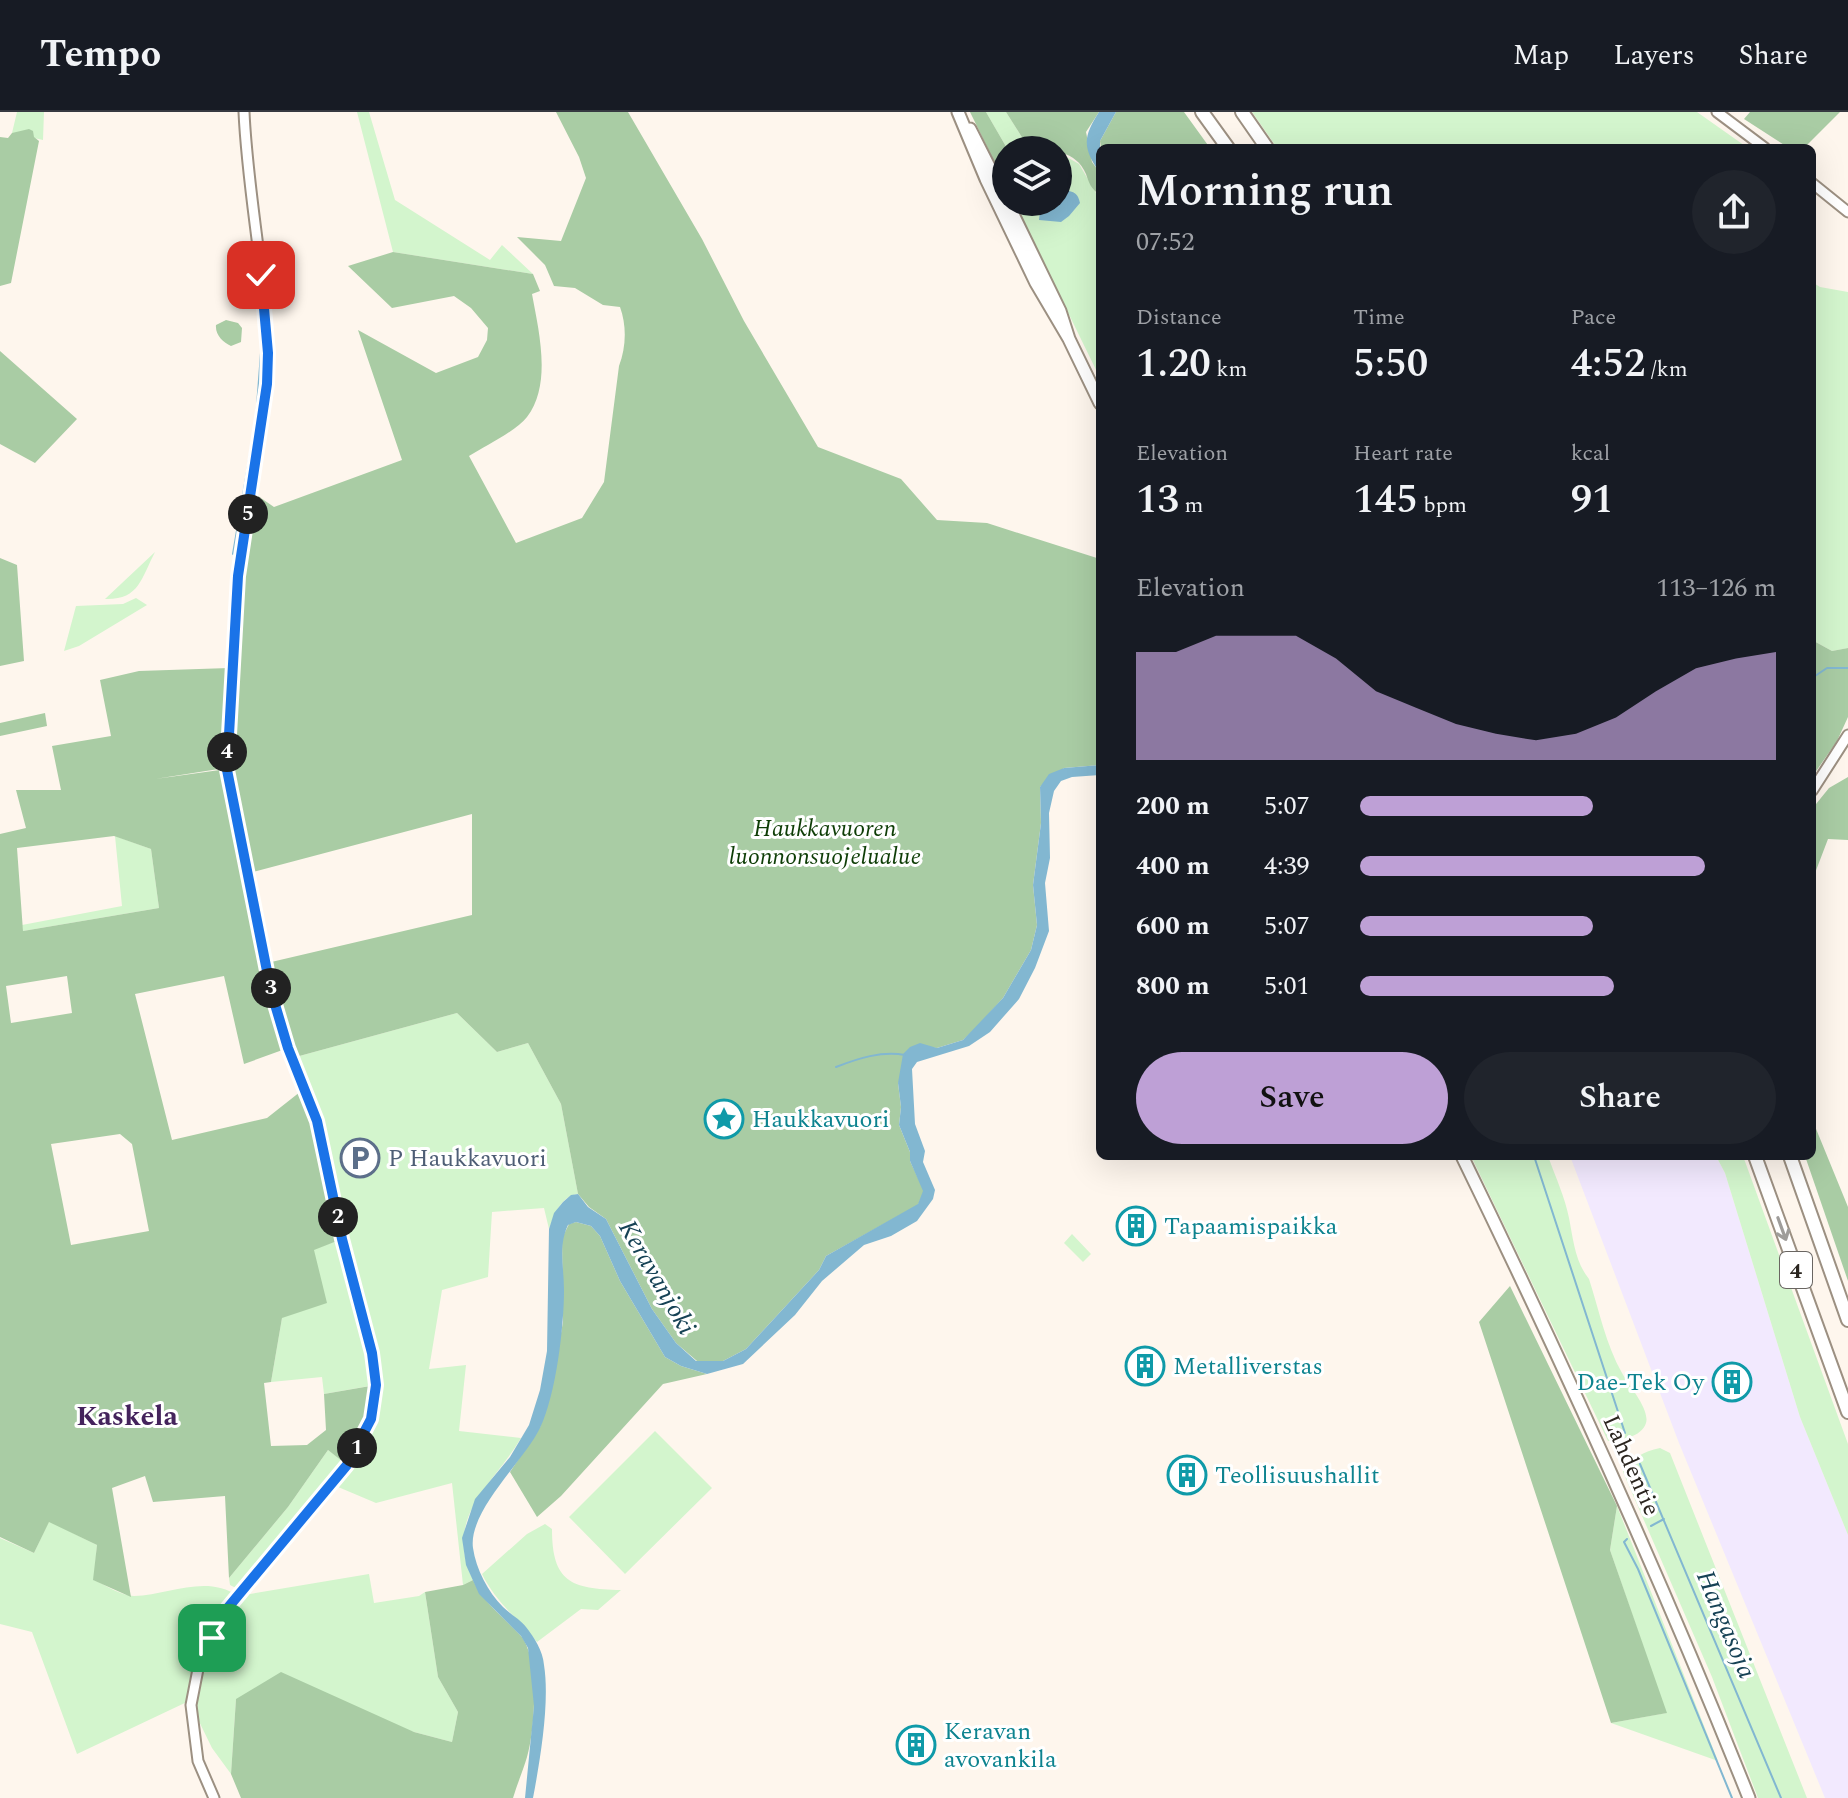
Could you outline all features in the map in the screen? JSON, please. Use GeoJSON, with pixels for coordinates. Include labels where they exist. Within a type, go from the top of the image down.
{"type":"FeatureCollection","features":[{"type":"Feature","properties":{"kind":"highway"},"geometry":{"type":"LineString","coordinates":[[1202,112],[1225,144]]}},
{"type":"Feature","properties":{"kind":"highway"},"geometry":{"type":"LineString","coordinates":[[1242,112],[1264,144]]}},
{"type":"Feature","properties":{"kind":"highway","name":"4"},"geometry":{"type":"LineString","coordinates":[[1756,1160],[1848,1412]]}},
{"type":"Feature","properties":{"kind":"highway","name":"4"},"geometry":{"type":"LineString","coordinates":[[1791,1160],[1848,1320]]}},
{"type":"Feature","properties":{"kind":"main road"},"geometry":{"type":"LineString","coordinates":[[959,112],[992,174]]}},
{"type":"Feature","properties":{"kind":"main road"},"geometry":{"type":"LineString","coordinates":[[959,112],[986,179],[1029,269],[1069,339]]}},
{"type":"Feature","properties":{"kind":"main road"},"geometry":{"type":"LineString","coordinates":[[1013,216],[1060,311],[1069,339],[1096,395]]}},
{"type":"Feature","properties":{"kind":"main road","name":"Lahdentie"},"geometry":{"type":"LineString","coordinates":[[1464,1160],[1607,1460],[1749,1798]]}},
{"type":"Feature","properties":{"kind":"street"},"geometry":{"type":"LineString","coordinates":[[214,1798],[198,1761],[191,1705],[199,1664],[226,1610],[347,1465],[371,1419],[376,1385],[372,1353],[342,1239],[317,1121],[288,1048],[271,991],[227,770],[238,576],[267,384],[268,353],[246,165],[244,112]]}},
{"type":"Feature","properties":{"kind":"street"},"geometry":{"type":"LineString","coordinates":[[1717,112],[1760,144]]}},
{"type":"Feature","properties":{"kind":"street"},"geometry":{"type":"LineString","coordinates":[[1816,186],[1848,212]]}},
{"type":"Feature","properties":{"kind":"street"},"geometry":{"type":"LineString","coordinates":[[1816,786],[1845,747],[1848,735]]}},
{"type":"Feature","properties":{"kind":"shaded area"},"geometry":{"type":"Polygon","coordinates":[[[1572,1160],[1718,1160],[1725,1173],[1800,1417],[1848,1535],[1848,1798],[1825,1798],[1679,1443],[1572,1160]]]}},
{"type":"Feature","properties":{"kind":"green space"},"geometry":{"type":"Polygon","coordinates":[[[17,112],[44,112],[43,140],[12,133],[17,112]]]}},
{"type":"Feature","properties":{"kind":"green space"},"geometry":{"type":"Polygon","coordinates":[[[357,112],[369,112],[395,200],[490,260],[502,245],[533,274],[393,252],[357,112]]]}},
{"type":"Feature","properties":{"kind":"green space","name":"Haukkavuoren luonnonsuojelualue"},"geometry":{"type":"Polygon","coordinates":[[[556,112],[628,112],[818,447],[901,479],[937,520],[987,523],[1096,558],[1096,765],[1064,768],[1040,787],[1041,823],[1033,885],[1037,925],[1031,950],[1003,998],[963,1040],[937,1048],[925,1047],[898,1083],[901,1107],[899,1125],[910,1152],[910,1161],[924,1191],[918,1205],[826,1256],[819,1270],[746,1349],[723,1361],[697,1361],[676,1343],[652,1309],[606,1219],[578,1194],[561,1104],[528,1043],[497,1052],[457,1013],[292,1058],[288,1048],[244,1064],[224,976],[135,994],[172,1140],[267,1118],[305,1088],[342,1239],[314,1250],[327,1303],[282,1318],[271,1382],[264,1383],[271,1446],[307,1445],[326,1430],[324,1394],[376,1385],[371,1419],[347,1465],[328,1450],[288,1507],[229,1578],[225,1496],[153,1502],[145,1476],[112,1488],[131,1597],[93,1580],[97,1545],[49,1522],[34,1553],[0,1537],[0,834],[26,828],[16,790],[61,790],[52,746],[111,736],[100,680],[139,671],[229,668],[225,768],[155,779],[227,769],[238,576],[252,492],[274,507],[402,460],[358,330],[436,373],[478,357],[487,340],[488,328],[471,308],[454,296],[392,308],[348,266],[393,252],[533,274],[540,291],[532,294],[542,357],[535,404],[516,428],[469,456],[516,543],[582,518],[604,482],[624,344],[622,314],[620,307],[603,305],[575,288],[554,286],[545,265],[517,237],[561,241],[586,178],[556,112]],[[472,814],[249,873],[267,963],[472,915],[472,814]],[[114,836],[17,848],[23,931],[159,908],[151,849],[114,836]],[[67,976],[6,986],[11,1023],[72,1013],[67,976]],[[120,1134],[51,1144],[71,1245],[149,1231],[132,1144],[120,1134]]]}},
{"type":"Feature","properties":{"kind":"green space"},"geometry":{"type":"Polygon","coordinates":[[[970,112],[986,112],[1000,136],[992,136],[992,157],[970,112]]]}},
{"type":"Feature","properties":{"kind":"green space"},"geometry":{"type":"Polygon","coordinates":[[[986,112],[1006,112],[1021,136],[1000,136],[986,112]]]}},
{"type":"Feature","properties":{"kind":"green space"},"geometry":{"type":"Polygon","coordinates":[[[1006,112],[1099,112],[1086,132],[1096,168],[1096,192],[1072,158],[1072,136],[1021,136],[1006,112]]]}},
{"type":"Feature","properties":{"kind":"green space"},"geometry":{"type":"Polygon","coordinates":[[[1116,112],[1184,112],[1207,144],[1100,144],[1116,112]]]}},
{"type":"Feature","properties":{"kind":"green space"},"geometry":{"type":"Polygon","coordinates":[[[1252,112],[1697,112],[1742,144],[1274,144],[1252,112]]]}},
{"type":"Feature","properties":{"kind":"green space"},"geometry":{"type":"Polygon","coordinates":[[[1750,112],[1840,112],[1808,144],[1783,144],[1744,119],[1750,112]]]}},
{"type":"Feature","properties":{"kind":"green space"},"geometry":{"type":"Polygon","coordinates":[[[29,129],[39,141],[11,283],[0,286],[0,137],[8,138],[12,133],[29,129]]]}},
{"type":"Feature","properties":{"kind":"green space"},"geometry":{"type":"Polygon","coordinates":[[[1072,160],[1079,164],[1096,193],[1096,370],[1021,216],[1072,216],[1072,160]]]}},
{"type":"Feature","properties":{"kind":"green space"},"geometry":{"type":"Polygon","coordinates":[[[1816,284],[1848,292],[1848,648],[1832,651],[1816,642],[1816,284]]]}},
{"type":"Feature","properties":{"kind":"green space"},"geometry":{"type":"Polygon","coordinates":[[[226,320],[238,323],[242,328],[241,342],[231,346],[218,335],[216,325],[226,320]]]}},
{"type":"Feature","properties":{"kind":"green space"},"geometry":{"type":"Polygon","coordinates":[[[0,351],[77,419],[35,463],[0,444],[0,351]]]}},
{"type":"Feature","properties":{"kind":"green space"},"geometry":{"type":"Polygon","coordinates":[[[155,552],[132,592],[105,599],[155,552]]]}},
{"type":"Feature","properties":{"kind":"green space"},"geometry":{"type":"Polygon","coordinates":[[[0,558],[17,565],[24,661],[0,666],[0,558]]]}},
{"type":"Feature","properties":{"kind":"green space"},"geometry":{"type":"Polygon","coordinates":[[[136,598],[147,605],[79,646],[64,651],[76,606],[123,604],[136,598]]]}},
{"type":"Feature","properties":{"kind":"green space"},"geometry":{"type":"Polygon","coordinates":[[[1816,642],[1832,651],[1848,648],[1848,717],[1837,741],[1816,771],[1816,642]]]}},
{"type":"Feature","properties":{"kind":"green space"},"geometry":{"type":"Polygon","coordinates":[[[45,713],[47,726],[0,736],[0,723],[45,713]]]}},
{"type":"Feature","properties":{"kind":"green space"},"geometry":{"type":"Polygon","coordinates":[[[1848,777],[1848,840],[1828,839],[1816,870],[1816,804],[1829,788],[1848,777]]]}},
{"type":"Feature","properties":{"kind":"green space"},"geometry":{"type":"Polygon","coordinates":[[[115,836],[151,849],[159,908],[23,931],[22,925],[122,906],[115,836]]]}},
{"type":"Feature","properties":{"kind":"green space"},"geometry":{"type":"Polygon","coordinates":[[[457,1013],[497,1052],[528,1043],[561,1104],[578,1194],[563,1202],[549,1229],[544,1208],[492,1212],[488,1277],[442,1290],[429,1369],[466,1365],[459,1431],[521,1438],[475,1503],[467,1520],[465,1558],[473,1580],[463,1585],[452,1483],[376,1503],[331,1484],[242,1591],[230,1585],[229,1578],[288,1507],[328,1450],[347,1464],[375,1385],[324,1394],[322,1377],[271,1382],[282,1318],[314,1249],[342,1239],[292,1058],[457,1013]]]}},
{"type":"Feature","properties":{"kind":"green space"},"geometry":{"type":"Polygon","coordinates":[[[1816,1129],[1848,1207],[1848,1281],[1806,1160],[1816,1160],[1816,1129]]]}},
{"type":"Feature","properties":{"kind":"green space"},"geometry":{"type":"Polygon","coordinates":[[[1473,1160],[1549,1160],[1565,1202],[1578,1258],[1589,1279],[1612,1351],[1645,1411],[1646,1423],[1640,1432],[1608,1441],[1473,1160]]]}},
{"type":"Feature","properties":{"kind":"green space"},"geometry":{"type":"Polygon","coordinates":[[[1718,1160],[1744,1160],[1848,1444],[1848,1535],[1800,1417],[1725,1173],[1718,1160]]]}},
{"type":"Feature","properties":{"kind":"green space"},"geometry":{"type":"Polygon","coordinates":[[[576,1222],[591,1226],[600,1236],[620,1281],[665,1357],[707,1374],[663,1384],[561,1496],[537,1517],[510,1472],[540,1427],[549,1400],[563,1322],[562,1238],[569,1224],[576,1222]]]}},
{"type":"Feature","properties":{"kind":"green space"},"geometry":{"type":"Polygon","coordinates":[[[1072,1234],[1091,1254],[1083,1262],[1064,1243],[1072,1234]]]}},
{"type":"Feature","properties":{"kind":"green space"},"geometry":{"type":"Polygon","coordinates":[[[1510,1286],[1617,1506],[1610,1550],[1667,1713],[1611,1723],[1479,1322],[1510,1286]]]}},
{"type":"Feature","properties":{"kind":"green space"},"geometry":{"type":"Polygon","coordinates":[[[655,1431],[712,1488],[625,1574],[569,1517],[655,1431]]]}},
{"type":"Feature","properties":{"kind":"green space"},"geometry":{"type":"Polygon","coordinates":[[[1660,1448],[1670,1453],[1807,1798],[1758,1798],[1712,1677],[1623,1472],[1638,1456],[1660,1448]]]}},
{"type":"Feature","properties":{"kind":"green space"},"geometry":{"type":"Polygon","coordinates":[[[1617,1506],[1718,1761],[1611,1723],[1666,1713],[1610,1550],[1617,1506]]]}},
{"type":"Feature","properties":{"kind":"green space"},"geometry":{"type":"Polygon","coordinates":[[[49,1521],[97,1545],[94,1580],[129,1596],[200,1586],[226,1590],[238,1596],[369,1574],[374,1603],[419,1596],[425,1592],[438,1677],[458,1712],[452,1742],[236,1699],[231,1774],[212,1748],[189,1701],[77,1754],[32,1632],[0,1624],[0,1538],[34,1553],[49,1521]]]}},
{"type":"Feature","properties":{"kind":"green space"},"geometry":{"type":"Polygon","coordinates":[[[545,1524],[552,1529],[556,1561],[568,1579],[589,1588],[621,1590],[598,1610],[581,1609],[537,1642],[500,1601],[482,1574],[527,1534],[545,1524]]]}},
{"type":"Feature","properties":{"kind":"green space"},"geometry":{"type":"Polygon","coordinates":[[[473,1580],[489,1603],[521,1636],[531,1661],[534,1695],[532,1730],[527,1757],[513,1798],[241,1798],[231,1774],[236,1699],[281,1672],[414,1732],[452,1742],[458,1712],[438,1677],[425,1592],[463,1585],[473,1580]]]}},
{"type":"Feature","properties":{"kind":"water"},"geometry":{"type":"Polygon","coordinates":[[[1099,112],[1116,112],[1100,144],[1096,144],[1096,166],[1088,149],[1090,128],[1099,112]]]}},
{"type":"Feature","properties":{"kind":"water"},"geometry":{"type":"Polygon","coordinates":[[[1072,193],[1078,197],[1080,203],[1072,212],[1072,193]]]}},
{"type":"Feature","properties":{"kind":"water"},"geometry":{"type":"Polygon","coordinates":[[[1039,216],[1069,216],[1061,222],[1039,220],[1039,216]]]}},
{"type":"Feature","properties":{"kind":"water"},"geometry":{"type":"Polygon","coordinates":[[[1096,765],[1096,775],[1061,781],[1054,791],[1049,813],[1050,858],[1045,883],[1049,931],[1035,968],[1019,999],[990,1032],[969,1046],[917,1062],[912,1069],[915,1124],[925,1151],[923,1162],[935,1190],[933,1199],[917,1221],[891,1236],[864,1245],[822,1281],[795,1315],[743,1364],[707,1374],[665,1357],[620,1281],[600,1236],[591,1226],[576,1222],[568,1225],[562,1249],[564,1290],[561,1341],[546,1414],[532,1441],[488,1502],[474,1534],[473,1548],[484,1580],[498,1601],[529,1631],[538,1644],[543,1660],[546,1696],[541,1749],[533,1798],[525,1798],[534,1706],[528,1648],[521,1636],[479,1594],[466,1565],[462,1538],[475,1499],[510,1457],[529,1425],[540,1390],[547,1351],[549,1229],[554,1213],[571,1195],[578,1194],[588,1207],[606,1219],[652,1309],[676,1343],[696,1361],[723,1361],[746,1349],[819,1270],[826,1256],[918,1204],[923,1191],[899,1125],[901,1107],[898,1083],[903,1054],[920,1043],[937,1048],[963,1040],[1003,998],[1031,950],[1037,925],[1033,885],[1041,823],[1040,787],[1049,774],[1064,768],[1096,765]]]}},
{"type":"Feature","properties":{"kind":"waterway"},"geometry":{"type":"LineString","coordinates":[[233,554],[256,419],[261,353]]}},
{"type":"Feature","properties":{"kind":"waterway"},"geometry":{"type":"LineString","coordinates":[[1816,675],[1827,668],[1848,668]]}},
{"type":"Feature","properties":{"kind":"waterway"},"geometry":{"type":"LineString","coordinates":[[836,1067],[870,1056],[905,1055]]}},
{"type":"Feature","properties":{"kind":"waterway","name":"Hangasoja"},"geometry":{"type":"LineString","coordinates":[[1535,1160],[1625,1433]]}},
{"type":"Feature","properties":{"kind":"waterway","name":"Hangasoja"},"geometry":{"type":"LineString","coordinates":[[1640,1464],[1781,1798]]}},
{"type":"Feature","properties":{"kind":"waterway"},"geometry":{"type":"LineString","coordinates":[[1651,1526],[1664,1519]]}},
{"type":"Feature","properties":{"kind":"waterway"},"geometry":{"type":"LineString","coordinates":[[1627,1539],[1624,1542],[1638,1569],[1732,1798]]}},
{"type":"Feature","properties":{"kind":"place","name":"Haukkavuori"},"geometry":{"type":"Point","coordinates":[724,1119]}},
{"type":"Feature","properties":{"kind":"place","name":"P Haukkavuori"},"geometry":{"type":"Point","coordinates":[360,1158]}},
{"type":"Feature","properties":{"kind":"place","name":"Tapaamispaikka"},"geometry":{"type":"Point","coordinates":[1136,1226]}},
{"type":"Feature","properties":{"kind":"place","name":"Metalliverstas"},"geometry":{"type":"Point","coordinates":[1145,1366]}},
{"type":"Feature","properties":{"kind":"place","name":"Dae-Tek Oy"},"geometry":{"type":"Point","coordinates":[1732,1382]}},
{"type":"Feature","properties":{"kind":"place","name":"Teollisuushallit"},"geometry":{"type":"Point","coordinates":[1187,1475]}},
{"type":"Feature","properties":{"kind":"place","name":"Keravan avovankila"},"geometry":{"type":"Point","coordinates":[916,1745]}},
{"type":"Feature","properties":{"kind":"district","name":"Kaskela"},"geometry":{"type":"Point","coordinates":[127,1415]}},
{"type":"Feature","properties":{"kind":"route"},"geometry":{"type":"LineString","coordinates":[[212,1638],[226,1610],[347,1465],[371,1419],[376,1385],[372,1353],[342,1239],[317,1121],[288,1048],[271,991],[227,770],[238,576],[267,384],[268,353],[261,275]]}},
{"type":"Feature","properties":{"kind":"water label","name":"Keravanjoki"},"geometry":{"type":"Point","coordinates":[658,1277]}}]}
